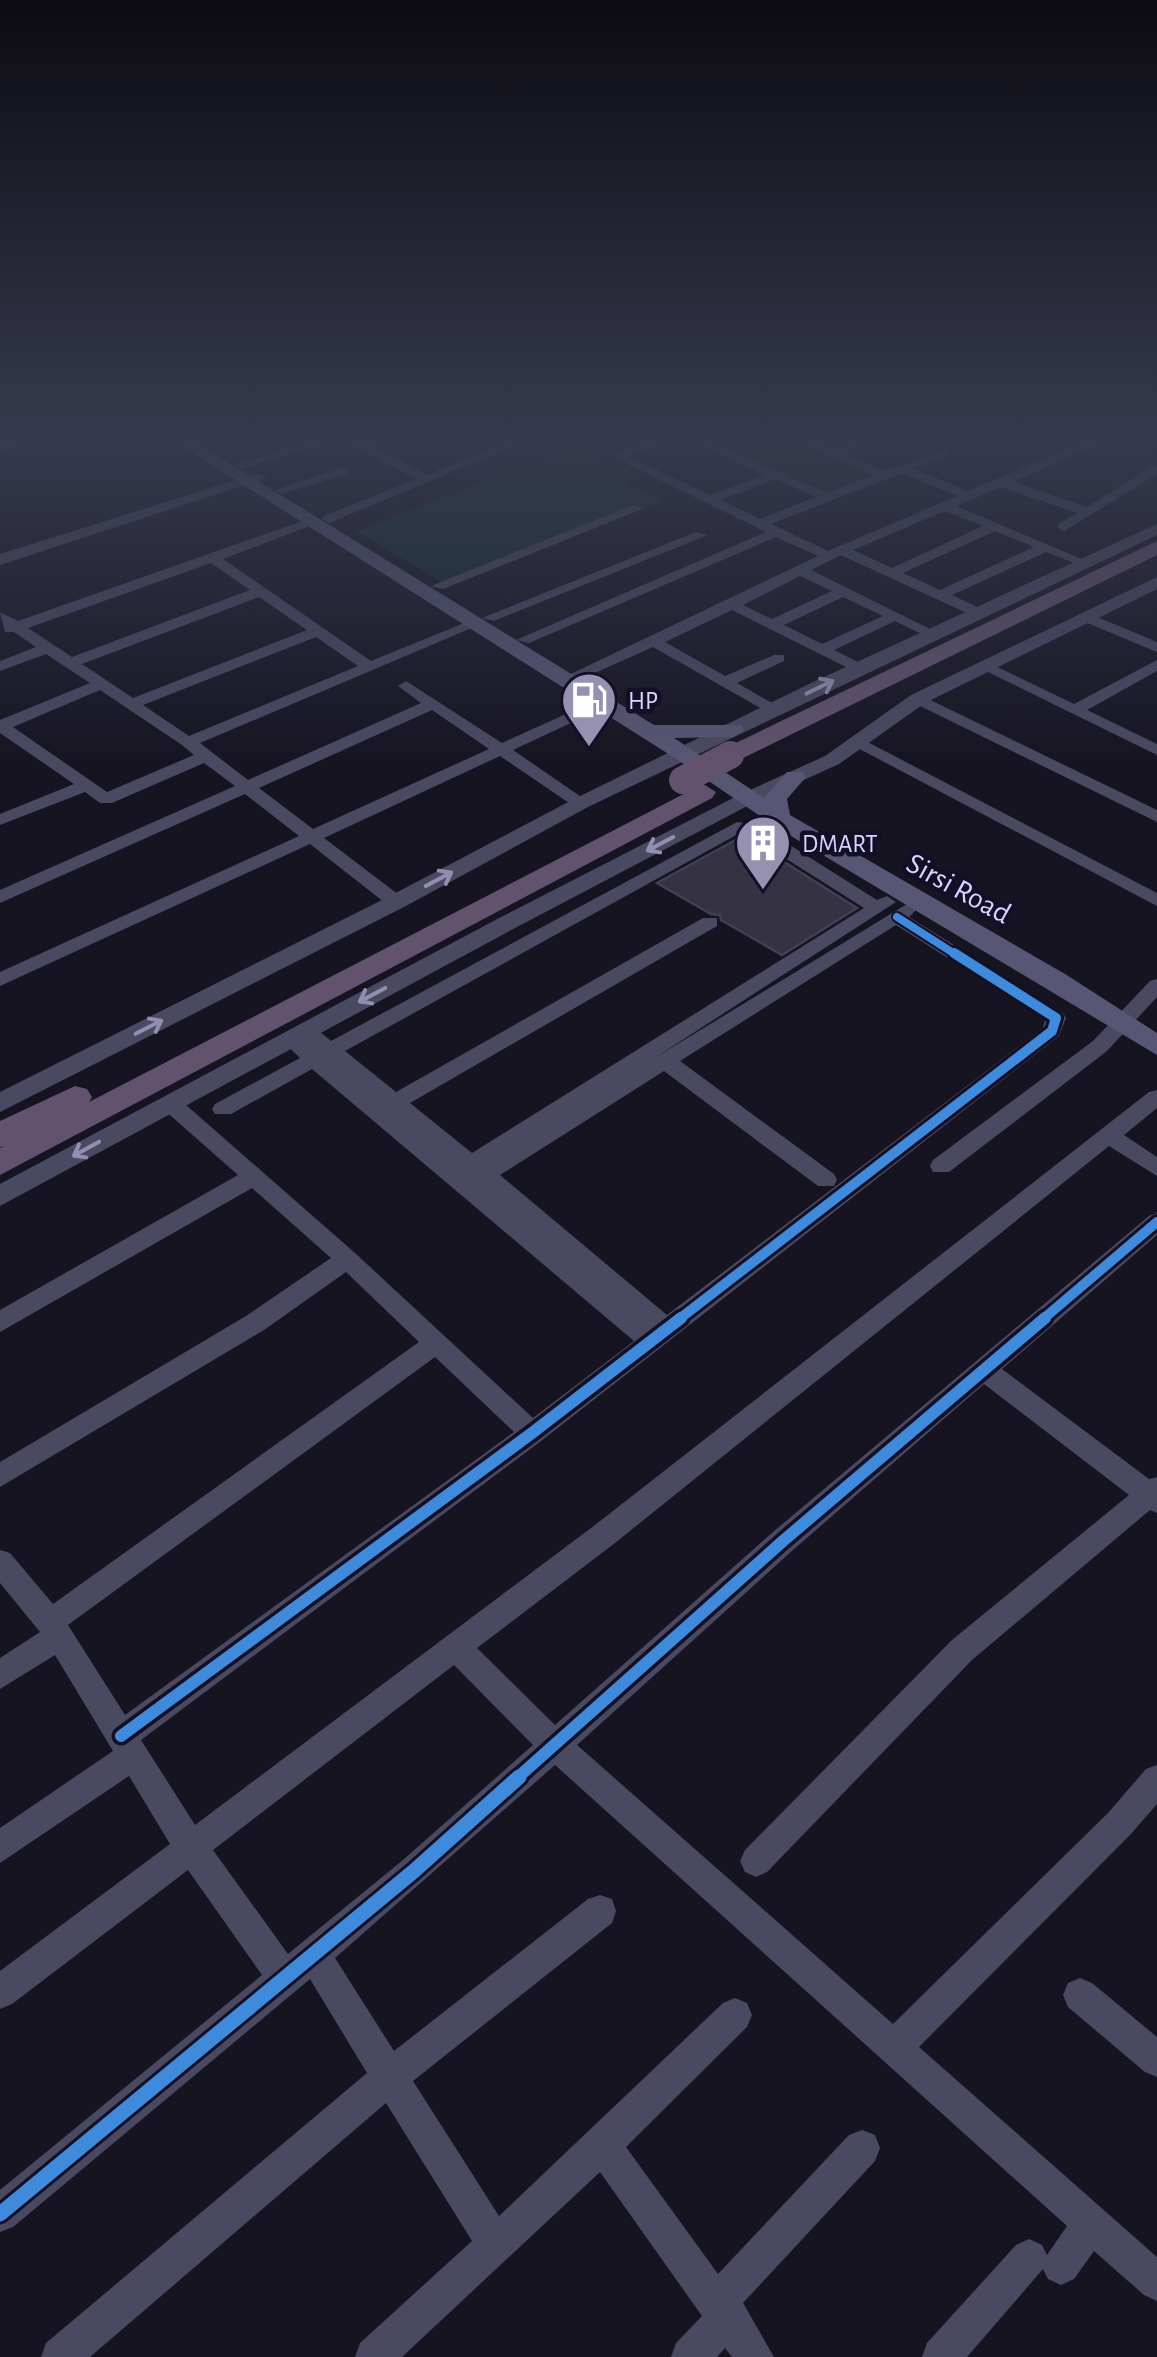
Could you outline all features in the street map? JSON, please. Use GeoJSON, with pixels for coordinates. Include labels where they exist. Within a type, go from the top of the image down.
{"type":"FeatureCollection","features":[{"type":"Feature","properties":{"kind":"highway"},"geometry":{"type":"LineString","coordinates":[[0,1135],[738,751],[1157,547]]}},
{"type":"Feature","properties":{"kind":"highway"},"geometry":{"type":"LineString","coordinates":[[738,751],[870,704],[1157,565]]}},
{"type":"Feature","properties":{"kind":"highway"},"geometry":{"type":"LineString","coordinates":[[0,1163],[690,776]]}},
{"type":"Feature","properties":{"kind":"main road","name":"Sirsi Road"},"geometry":{"type":"LineString","coordinates":[[361,546],[571,678],[616,696],[639,726],[690,776],[746,799],[898,905],[1044,972],[1157,1046]]}},
{"type":"Feature","properties":{"kind":"main road","name":"Sirsi Road"},"geometry":{"type":"LineString","coordinates":[[366,546],[438,586],[481,621],[524,640],[599,704],[639,726]]}},
{"type":"Feature","properties":{"kind":"main road"},"geometry":{"type":"LineString","coordinates":[[639,726],[738,751]]}},
{"type":"Feature","properties":{"kind":"main road"},"geometry":{"type":"LineString","coordinates":[[784,822],[776,813],[775,798],[794,777]]}},
{"type":"Feature","properties":{"kind":"street"},"geometry":{"type":"LineString","coordinates":[[0,557],[33,546]]}},
{"type":"Feature","properties":{"kind":"street"},"geometry":{"type":"LineString","coordinates":[[8,630],[242,546]]}},
{"type":"Feature","properties":{"kind":"street"},"geometry":{"type":"LineString","coordinates":[[438,586],[541,546]]}},
{"type":"Feature","properties":{"kind":"street"},"geometry":{"type":"LineString","coordinates":[[188,742],[673,546]]}},
{"type":"Feature","properties":{"kind":"street"},"geometry":{"type":"LineString","coordinates":[[524,640],[743,546]]}},
{"type":"Feature","properties":{"kind":"street"},"geometry":{"type":"LineString","coordinates":[[815,546],[892,574],[976,612]]}},
{"type":"Feature","properties":{"kind":"street"},"geometry":{"type":"LineString","coordinates":[[571,678],[851,546]]}},
{"type":"Feature","properties":{"kind":"street"},"geometry":{"type":"LineString","coordinates":[[892,574],[952,546]]}},
{"type":"Feature","properties":{"kind":"street"},"geometry":{"type":"LineString","coordinates":[[0,1103],[396,902],[581,803],[690,776],[738,751],[773,710],[1121,546]]}},
{"type":"Feature","properties":{"kind":"street"},"geometry":{"type":"LineString","coordinates":[[941,596],[1046,547],[1084,563]]}},
{"type":"Feature","properties":{"kind":"street"},"geometry":{"type":"LineString","coordinates":[[210,556],[369,667]]}},
{"type":"Feature","properties":{"kind":"street"},"geometry":{"type":"LineString","coordinates":[[801,571],[931,634]]}},
{"type":"Feature","properties":{"kind":"street"},"geometry":{"type":"LineString","coordinates":[[0,1196],[746,799],[832,760],[918,699],[1157,582]]}},
{"type":"Feature","properties":{"kind":"street"},"geometry":{"type":"LineString","coordinates":[[71,664],[261,590]]}},
{"type":"Feature","properties":{"kind":"street"},"geometry":{"type":"LineString","coordinates":[[772,625],[843,591]]}},
{"type":"Feature","properties":{"kind":"street"},"geometry":{"type":"LineString","coordinates":[[732,604],[858,668]]}},
{"type":"Feature","properties":{"kind":"street"},"geometry":{"type":"LineString","coordinates":[[0,616],[8,630],[48,648],[188,742],[396,902]]}},
{"type":"Feature","properties":{"kind":"street"},"geometry":{"type":"LineString","coordinates":[[821,650],[895,616]]}},
{"type":"Feature","properties":{"kind":"street"},"geometry":{"type":"LineString","coordinates":[[1085,617],[1157,647]]}},
{"type":"Feature","properties":{"kind":"street"},"geometry":{"type":"LineString","coordinates":[[132,704],[319,631]]}},
{"type":"Feature","properties":{"kind":"street"},"geometry":{"type":"LineString","coordinates":[[653,641],[773,710]]}},
{"type":"Feature","properties":{"kind":"street"},"geometry":{"type":"LineString","coordinates":[[0,666],[48,648]]}},
{"type":"Feature","properties":{"kind":"street"},"geometry":{"type":"LineString","coordinates":[[725,682],[779,658]]}},
{"type":"Feature","properties":{"kind":"street"},"geometry":{"type":"LineString","coordinates":[[1075,710],[1157,665]]}},
{"type":"Feature","properties":{"kind":"street"},"geometry":{"type":"LineString","coordinates":[[984,666],[1157,750]]}},
{"type":"Feature","properties":{"kind":"street"},"geometry":{"type":"LineString","coordinates":[[0,726],[102,684]]}},
{"type":"Feature","properties":{"kind":"street"},"geometry":{"type":"LineString","coordinates":[[406,686],[581,803]]}},
{"type":"Feature","properties":{"kind":"street"},"geometry":{"type":"LineString","coordinates":[[918,699],[1157,816]]}},
{"type":"Feature","properties":{"kind":"street"},"geometry":{"type":"LineString","coordinates":[[0,897],[433,704]]}},
{"type":"Feature","properties":{"kind":"street"},"geometry":{"type":"LineString","coordinates":[[0,980],[599,704]]}},
{"type":"Feature","properties":{"kind":"street"},"geometry":{"type":"LineString","coordinates":[[0,726],[100,797],[114,797],[206,756]]}},
{"type":"Feature","properties":{"kind":"street"},"geometry":{"type":"LineString","coordinates":[[1140,741],[1157,732]]}},
{"type":"Feature","properties":{"kind":"street"},"geometry":{"type":"LineString","coordinates":[[858,742],[1157,900]]}},
{"type":"Feature","properties":{"kind":"street"},"geometry":{"type":"LineString","coordinates":[[0,820],[85,786]]}},
{"type":"Feature","properties":{"kind":"street"},"geometry":{"type":"LineString","coordinates":[[0,1847],[1058,1023],[898,905],[752,829],[737,827],[223,1110]]}},
{"type":"Feature","properties":{"kind":"street"},"geometry":{"type":"LineString","coordinates":[[478,1169],[665,1061],[898,905]]}},
{"type":"Feature","properties":{"kind":"street"},"geometry":{"type":"LineString","coordinates":[[478,1169],[898,905]]}},
{"type":"Feature","properties":{"kind":"street"},"geometry":{"type":"LineString","coordinates":[[395,1102],[710,922]]}},
{"type":"Feature","properties":{"kind":"street"},"geometry":{"type":"LineString","coordinates":[[941,1166],[1100,1046],[1157,986]]}},
{"type":"Feature","properties":{"kind":"street"},"geometry":{"type":"LineString","coordinates":[[297,1035],[659,1335]]}},
{"type":"Feature","properties":{"kind":"street"},"geometry":{"type":"LineString","coordinates":[[323,1056],[395,1102],[478,1169],[659,1335]]}},
{"type":"Feature","properties":{"kind":"street"},"geometry":{"type":"LineString","coordinates":[[665,1061],[826,1180]]}},
{"type":"Feature","properties":{"kind":"street"},"geometry":{"type":"LineString","coordinates":[[0,1992],[605,1534],[1157,1097]]}},
{"type":"Feature","properties":{"kind":"street"},"geometry":{"type":"LineString","coordinates":[[170,1103],[255,1176],[532,1433]]}},
{"type":"Feature","properties":{"kind":"street"},"geometry":{"type":"LineString","coordinates":[[1110,1136],[1157,1168]]}},
{"type":"Feature","properties":{"kind":"street"},"geometry":{"type":"LineString","coordinates":[[0,1322],[255,1176]]}},
{"type":"Feature","properties":{"kind":"street"},"geometry":{"type":"LineString","coordinates":[[0,2214],[414,1870],[552,1744],[1157,1222]]}},
{"type":"Feature","properties":{"kind":"street"},"geometry":{"type":"LineString","coordinates":[[0,1476],[254,1323],[346,1259]]}},
{"type":"Feature","properties":{"kind":"street"},"geometry":{"type":"LineString","coordinates":[[0,1676],[55,1629],[436,1343]]}},
{"type":"Feature","properties":{"kind":"street"},"geometry":{"type":"LineString","coordinates":[[756,1861],[962,1650],[1155,1494],[984,1370]]}},
{"type":"Feature","properties":{"kind":"street"},"geometry":{"type":"LineString","coordinates":[[0,1562],[55,1629],[190,1846],[284,1978]]}},
{"type":"Feature","properties":{"kind":"street"},"geometry":{"type":"LineString","coordinates":[[456,1647],[552,1744],[1157,2282]]}},
{"type":"Feature","properties":{"kind":"street"},"geometry":{"type":"LineString","coordinates":[[894,2048],[1119,1824],[1157,1780]]}},
{"type":"Feature","properties":{"kind":"street"},"geometry":{"type":"LineString","coordinates":[[60,2357],[392,2076],[600,1911]]}},
{"type":"Feature","properties":{"kind":"street"},"geometry":{"type":"LineString","coordinates":[[313,1954],[494,2242]]}},
{"type":"Feature","properties":{"kind":"street"},"geometry":{"type":"LineString","coordinates":[[1080,1995],[1157,2060]]}},
{"type":"Feature","properties":{"kind":"street"},"geometry":{"type":"LineString","coordinates":[[374,2357],[735,2016]]}},
{"type":"Feature","properties":{"kind":"street"},"geometry":{"type":"LineString","coordinates":[[603,2144],[755,2357]]}},
{"type":"Feature","properties":{"kind":"street"},"geometry":{"type":"LineString","coordinates":[[690,2357],[724,2309],[862,2148]]}},
{"type":"Feature","properties":{"kind":"street"},"geometry":{"type":"LineString","coordinates":[[941,2357],[1091,2223]]}},
{"type":"Feature","properties":{"kind":"green space"},"geometry":{"type":"Polygon","coordinates":[[[381,546],[547,546],[446,585],[381,546]]]}},
{"type":"Feature","properties":{"kind":"building","name":"DMART"},"geometry":{"type":"Polygon","coordinates":[[[741,837],[857,908],[782,955],[721,920],[720,915],[711,914],[657,883],[741,837]]]}},
{"type":"Feature","properties":{"kind":"cycle path"},"geometry":{"type":"LineString","coordinates":[[121,1736],[532,1433],[1052,1031],[1056,1018],[897,917]]}},
{"type":"Feature","properties":{"kind":"cycle path"},"geometry":{"type":"LineString","coordinates":[[0,2214],[414,1871],[783,1541],[1157,1222]]}},
{"type":"Feature","properties":{"kind":"place","name":"HP"},"geometry":{"type":"Point","coordinates":[589,749]}},
{"type":"Feature","properties":{"kind":"place","name":"DMART"},"geometry":{"type":"Point","coordinates":[763,892]}}]}
